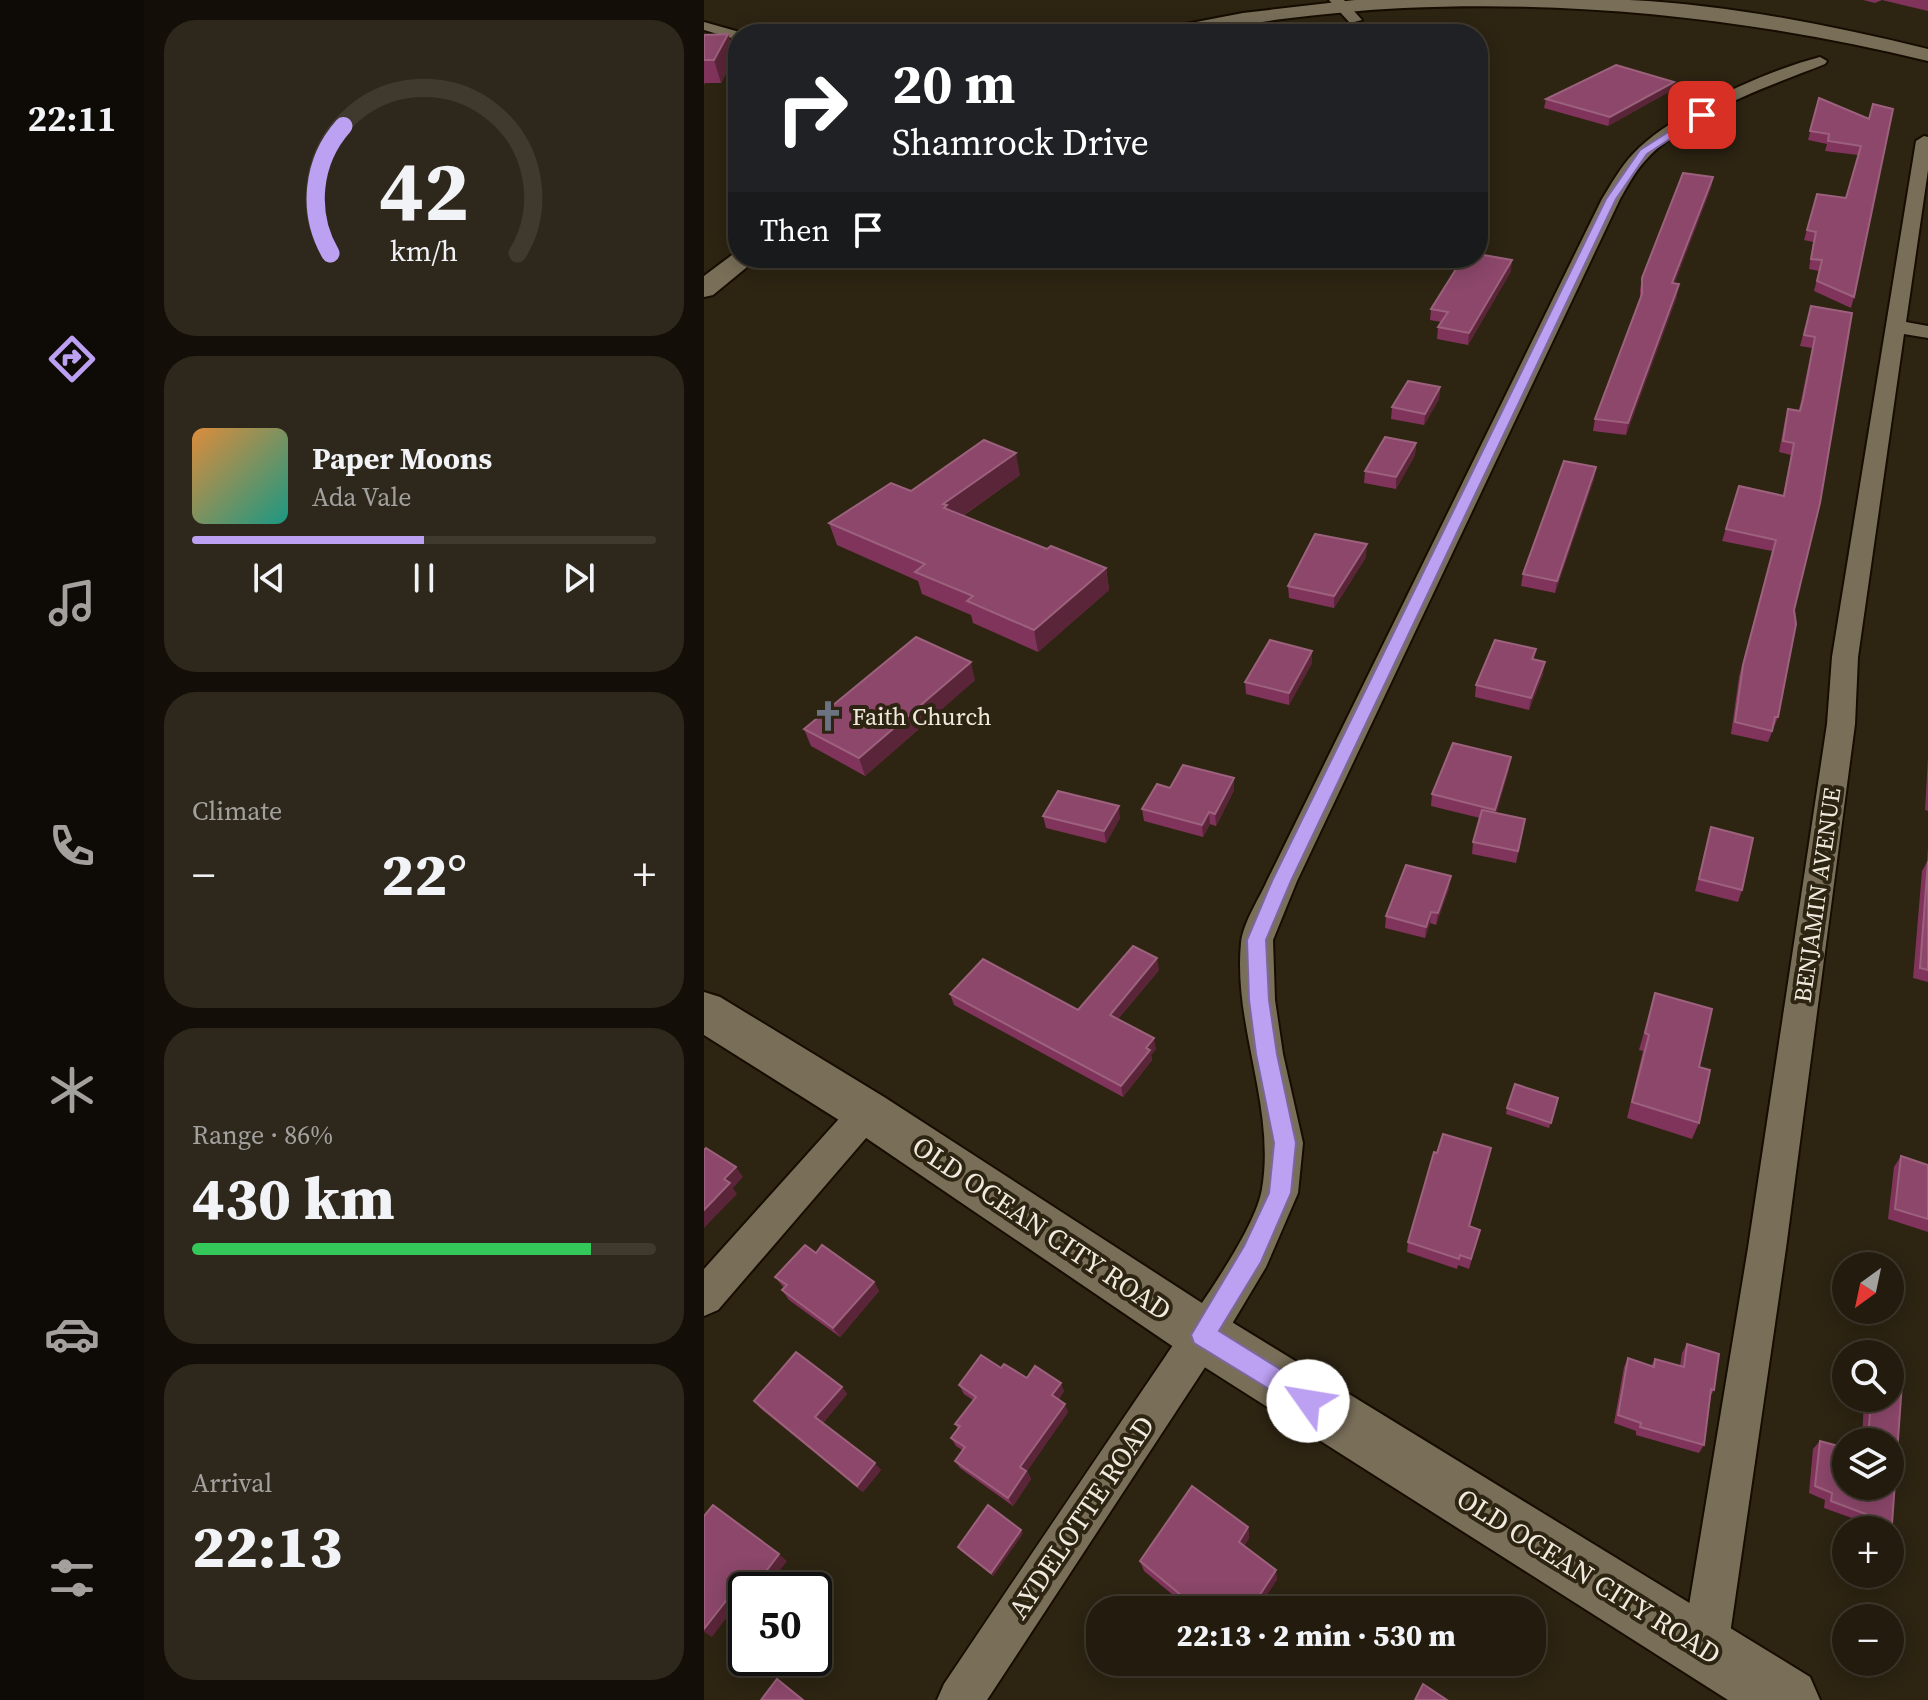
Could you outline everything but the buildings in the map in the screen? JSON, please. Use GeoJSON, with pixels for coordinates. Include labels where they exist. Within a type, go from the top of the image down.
{"type":"FeatureCollection","features":[{"type":"Feature","properties":{"kind":"main road"},"geometry":{"type":"LineString","coordinates":[[1218,24],[1255,17],[1481,0]]}},
{"type":"Feature","properties":{"kind":"main road"},"geometry":{"type":"LineString","coordinates":[[1492,0],[1605,4],[1705,13],[1831,33],[1928,55]]}},
{"type":"Feature","properties":{"kind":"main road"},"geometry":{"type":"LineString","coordinates":[[704,289],[732,268]]}},
{"type":"Feature","properties":{"kind":"main road","name":"OLD OCEAN CITY ROAD"},"geometry":{"type":"LineString","coordinates":[[704,1011],[867,1112],[1203,1335],[1787,1700]]}},
{"type":"Feature","properties":{"kind":"street"},"geometry":{"type":"LineString","coordinates":[[704,26],[728,33]]}},
{"type":"Feature","properties":{"kind":"street","name":"AYDELOTTE ROAD"},"geometry":{"type":"LineString","coordinates":[[960,1700],[1203,1335],[1253,1254],[1280,1193],[1285,1143],[1266,1054],[1259,1000],[1257,940],[1282,881],[1611,199],[1635,161],[1663,137],[1773,79],[1820,61]]}},
{"type":"Feature","properties":{"kind":"street","name":"BENJAMIN AVENUE"},"geometry":{"type":"LineString","coordinates":[[1705,1648],[1769,1233],[1841,724],[1845,657],[1924,141]]}},
{"type":"Feature","properties":{"kind":"street"},"geometry":{"type":"LineString","coordinates":[[1897,327],[1928,332]]}},
{"type":"Feature","properties":{"kind":"street"},"geometry":{"type":"LineString","coordinates":[[704,1297],[867,1112]]}},
{"type":"Feature","properties":{"kind":"place","name":"Faith Church"},"geometry":{"type":"Point","coordinates":[828,716]}},
{"type":"Feature","properties":{"kind":"route"},"geometry":{"type":"LineString","coordinates":[[1308,1401],[1203,1335],[1253,1254],[1280,1193],[1285,1143],[1266,1054],[1259,1000],[1257,940],[1282,881],[1611,199],[1644,152],[1663,137],[1702,115]]}}]}
